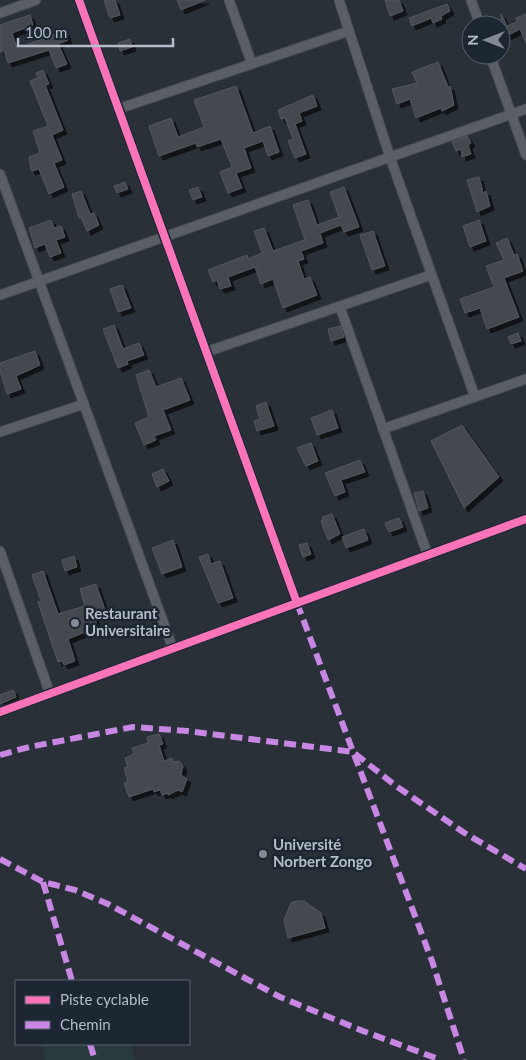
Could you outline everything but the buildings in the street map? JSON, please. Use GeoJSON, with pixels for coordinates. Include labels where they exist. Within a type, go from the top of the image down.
{"type":"FeatureCollection","features":[{"type":"Feature","properties":{"kind":"street"},"geometry":{"type":"LineString","coordinates":[[0,13],[36,0]]}},
{"type":"Feature","properties":{"kind":"street"},"geometry":{"type":"LineString","coordinates":[[79,0],[297,603]]}},
{"type":"Feature","properties":{"kind":"street"},"geometry":{"type":"LineString","coordinates":[[229,0],[252,64]]}},
{"type":"Feature","properties":{"kind":"street"},"geometry":{"type":"LineString","coordinates":[[338,0],[390,157],[475,397]]}},
{"type":"Feature","properties":{"kind":"street"},"geometry":{"type":"LineString","coordinates":[[471,0],[476,15]]}},
{"type":"Feature","properties":{"kind":"street"},"geometry":{"type":"LineString","coordinates":[[118,109],[349,31]]}},
{"type":"Feature","properties":{"kind":"street"},"geometry":{"type":"LineString","coordinates":[[494,65],[526,156]]}},
{"type":"Feature","properties":{"kind":"street"},"geometry":{"type":"LineString","coordinates":[[0,295],[526,109]]}},
{"type":"Feature","properties":{"kind":"street"},"geometry":{"type":"LineString","coordinates":[[0,174],[173,649]]}},
{"type":"Feature","properties":{"kind":"street"},"geometry":{"type":"LineString","coordinates":[[206,352],[431,274]]}},
{"type":"Feature","properties":{"kind":"street"},"geometry":{"type":"LineString","coordinates":[[340,307],[428,556]]}},
{"type":"Feature","properties":{"kind":"street"},"geometry":{"type":"LineString","coordinates":[[383,429],[526,379]]}},
{"type":"Feature","properties":{"kind":"street"},"geometry":{"type":"LineString","coordinates":[[0,432],[84,404]]}},
{"type":"Feature","properties":{"kind":"street"},"geometry":{"type":"LineString","coordinates":[[0,712],[526,520]]}},
{"type":"Feature","properties":{"kind":"street"},"geometry":{"type":"LineString","coordinates":[[0,550],[50,694]]}},
{"type":"Feature","properties":{"kind":"green space"},"geometry":{"type":"Polygon","coordinates":[[[41,1045],[131,1045],[135,1060],[46,1060],[41,1045]]]}},
{"type":"Feature","properties":{"kind":"marked path"},"geometry":{"type":"LineString","coordinates":[[297,603],[432,961],[464,1060]]}},
{"type":"Feature","properties":{"kind":"marked path"},"geometry":{"type":"LineString","coordinates":[[0,755],[29,747],[133,727],[187,731],[353,752],[396,786],[463,832],[526,869]]}},
{"type":"Feature","properties":{"kind":"marked path"},"geometry":{"type":"LineString","coordinates":[[0,859],[43,882],[75,890],[108,904],[280,997],[441,1060]]}},
{"type":"Feature","properties":{"kind":"marked path"},"geometry":{"type":"LineString","coordinates":[[43,882],[72,980]]}},
{"type":"Feature","properties":{"kind":"marked path"},"geometry":{"type":"LineString","coordinates":[[90,1045],[95,1060]]}},
{"type":"Feature","properties":{"kind":"cycle path"},"geometry":{"type":"LineString","coordinates":[[79,0],[297,603]]}},
{"type":"Feature","properties":{"kind":"cycle path"},"geometry":{"type":"LineString","coordinates":[[0,712],[526,519]]}},
{"type":"Feature","properties":{"kind":"place","name":"Restaurant Universitaire"},"geometry":{"type":"Point","coordinates":[75,623]}},
{"type":"Feature","properties":{"kind":"place","name":"Université Norbert Zongo"},"geometry":{"type":"Point","coordinates":[263,854]}}]}
